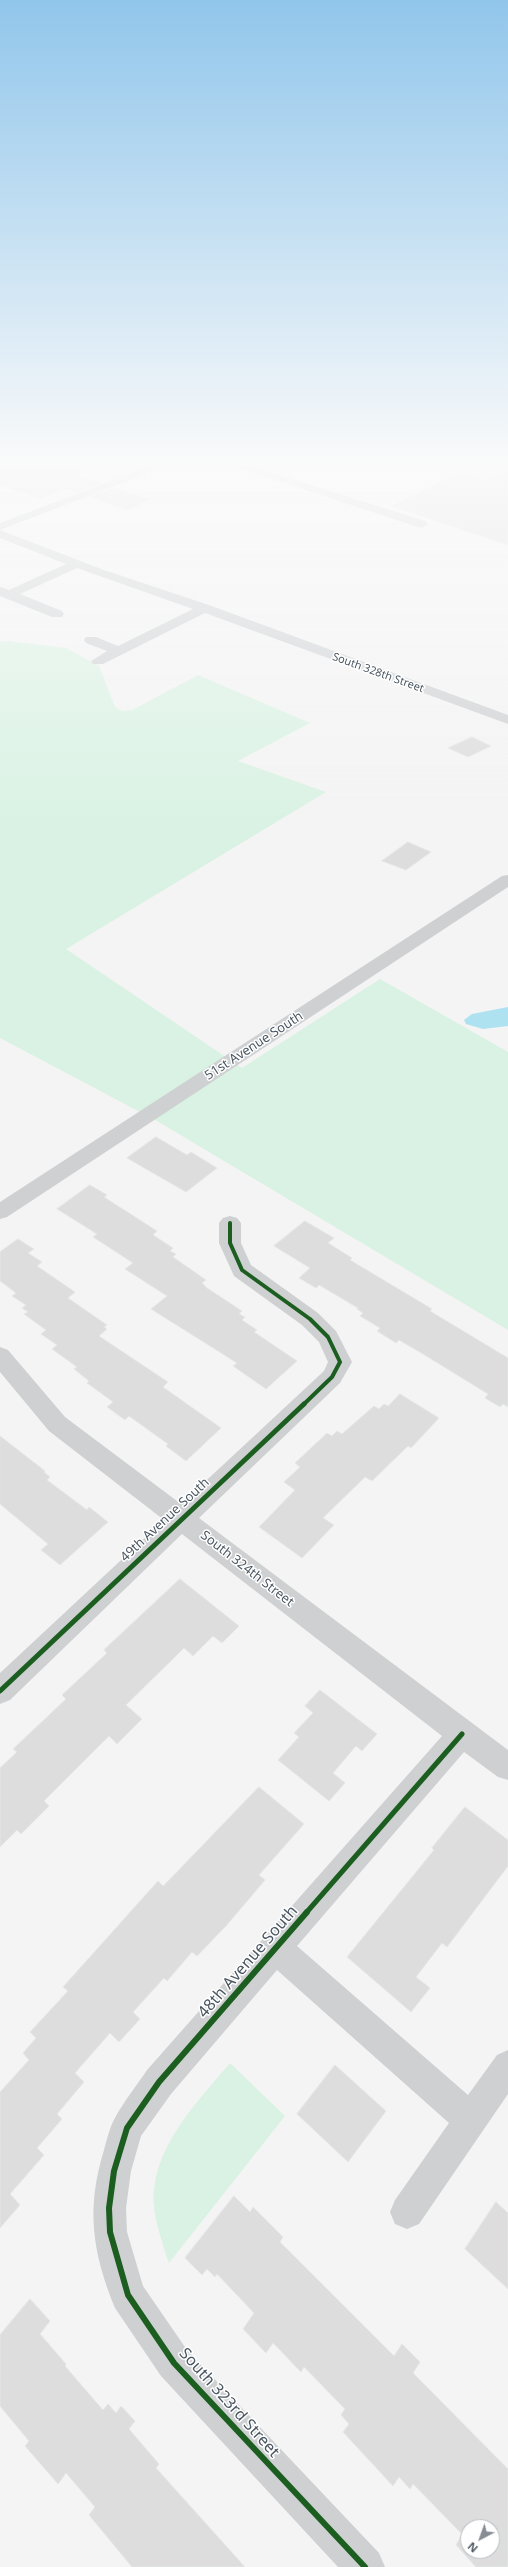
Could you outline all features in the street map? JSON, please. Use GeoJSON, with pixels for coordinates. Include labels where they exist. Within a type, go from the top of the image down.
{"type":"FeatureCollection","features":[{"type":"Feature","properties":{"kind":"street"},"geometry":{"type":"LineString","coordinates":[[4,593],[19,587]]}},
{"type":"Feature","properties":{"kind":"street","name":"South 328th Street"},"geometry":{"type":"LineString","coordinates":[[142,587],[508,720]]}},
{"type":"Feature","properties":{"kind":"street"},"geometry":{"type":"LineString","coordinates":[[4,593],[57,614]]}},
{"type":"Feature","properties":{"kind":"street"},"geometry":{"type":"LineString","coordinates":[[98,661],[204,608]]}},
{"type":"Feature","properties":{"kind":"street"},"geometry":{"type":"LineString","coordinates":[[91,640],[118,651]]}},
{"type":"Feature","properties":{"kind":"street","name":"51st Avenue South"},"geometry":{"type":"LineString","coordinates":[[0,1212],[508,880]]}},
{"type":"Feature","properties":{"kind":"street","name":"49th Avenue South"},"geometry":{"type":"LineString","coordinates":[[0,1691],[332,1378],[340,1362],[328,1337],[310,1319],[242,1270],[230,1243],[230,1223]]}},
{"type":"Feature","properties":{"kind":"street","name":"South 324th Street"},"geometry":{"type":"LineString","coordinates":[[0,1356],[57,1424],[462,1734],[508,1766]]}},
{"type":"Feature","properties":{"kind":"street","name":"48th Avenue South"},"geometry":{"type":"LineString","coordinates":[[110,2232],[109,2208],[114,2171],[127,2128],[159,2082],[462,1734]]}},
{"type":"Feature","properties":{"kind":"street","name":"48th Avenue South"},"geometry":{"type":"LineString","coordinates":[[276,1948],[471,2120]]}},
{"type":"Feature","properties":{"kind":"street"},"geometry":{"type":"LineString","coordinates":[[407,2212],[508,2066]]}},
{"type":"Feature","properties":{"kind":"street","name":"South 323rd Street"},"geometry":{"type":"LineString","coordinates":[[110,2232],[128,2295],[174,2364],[365,2567]]}},
{"type":"Feature","properties":{"kind":"green space"},"geometry":{"type":"Polygon","coordinates":[[[8,641],[66,648],[99,666],[115,707],[122,711],[132,710],[198,675],[310,723],[238,761],[326,792],[66,949],[242,1068],[380,979],[508,1052],[508,1330],[157,1121],[0,1038],[0,642],[8,641]]]}},
{"type":"Feature","properties":{"kind":"green space"},"geometry":{"type":"Polygon","coordinates":[[[230,2063],[285,2116],[169,2263],[163,2246],[154,2207],[153,2198],[157,2171],[172,2137],[194,2106],[230,2063]]]}},
{"type":"Feature","properties":{"kind":"water"},"geometry":{"type":"Polygon","coordinates":[[[508,1007],[508,1026],[483,1029],[466,1024],[464,1020],[472,1014],[508,1007]]]}},
{"type":"Feature","properties":{"kind":"building"},"geometry":{"type":"Polygon","coordinates":[[[472,737],[491,746],[468,757],[448,748],[472,737]]]}},
{"type":"Feature","properties":{"kind":"building"},"geometry":{"type":"Polygon","coordinates":[[[408,842],[431,852],[406,870],[382,861],[408,842]]]}},
{"type":"Feature","properties":{"kind":"building"},"geometry":{"type":"Polygon","coordinates":[[[156,1137],[187,1155],[191,1152],[217,1168],[186,1192],[127,1158],[156,1137]]]}},
{"type":"Feature","properties":{"kind":"building"},"geometry":{"type":"Polygon","coordinates":[[[90,1185],[107,1195],[104,1197],[157,1231],[153,1235],[173,1248],[170,1251],[176,1254],[173,1257],[206,1280],[202,1283],[207,1288],[242,1311],[239,1314],[245,1317],[242,1320],[257,1330],[254,1332],[297,1361],[266,1389],[233,1366],[237,1363],[151,1309],[167,1296],[125,1269],[133,1263],[93,1237],[97,1234],[57,1209],[90,1185]]]}},
{"type":"Feature","properties":{"kind":"building"},"geometry":{"type":"Polygon","coordinates":[[[305,1221],[334,1238],[328,1243],[352,1258],[350,1260],[432,1309],[430,1311],[508,1358],[508,1407],[503,1404],[500,1407],[485,1398],[488,1394],[399,1340],[396,1343],[377,1331],[380,1328],[360,1316],[363,1313],[357,1309],[358,1308],[319,1285],[316,1288],[299,1278],[310,1268],[274,1246],[305,1221]]]}},
{"type":"Feature","properties":{"kind":"building"},"geometry":{"type":"Polygon","coordinates":[[[18,1239],[34,1249],[28,1253],[42,1262],[37,1266],[75,1292],[68,1298],[107,1325],[104,1327],[107,1329],[99,1336],[168,1382],[163,1387],[221,1428],[186,1461],[166,1446],[168,1444],[129,1416],[125,1420],[107,1407],[113,1402],[87,1383],[89,1381],[74,1369],[77,1367],[52,1349],[57,1345],[41,1334],[46,1330],[24,1314],[28,1312],[22,1308],[26,1305],[12,1296],[16,1293],[0,1281],[0,1252],[18,1239]]]}},
{"type":"Feature","properties":{"kind":"building"},"geometry":{"type":"Polygon","coordinates":[[[400,1394],[439,1418],[411,1448],[408,1446],[372,1481],[365,1477],[323,1518],[334,1525],[302,1558],[259,1527],[295,1490],[284,1482],[300,1467],[295,1463],[327,1433],[332,1436],[337,1431],[342,1434],[374,1406],[379,1409],[384,1404],[388,1406],[400,1394]]]}},
{"type":"Feature","properties":{"kind":"building"},"geometry":{"type":"Polygon","coordinates":[[[0,1436],[45,1471],[44,1472],[50,1477],[47,1480],[87,1510],[89,1507],[108,1522],[60,1565],[41,1550],[48,1544],[0,1504],[0,1436]]]}},
{"type":"Feature","properties":{"kind":"building"},"geometry":{"type":"Polygon","coordinates":[[[180,1579],[239,1626],[222,1643],[213,1636],[193,1656],[184,1648],[126,1705],[142,1719],[117,1744],[109,1736],[44,1801],[49,1806],[21,1834],[17,1830],[0,1847],[0,1768],[17,1752],[13,1749],[66,1699],[62,1695],[107,1653],[104,1650],[180,1579]]]}},
{"type":"Feature","properties":{"kind":"building"},"geometry":{"type":"Polygon","coordinates":[[[320,1690],[377,1734],[362,1751],[356,1746],[333,1773],[345,1783],[329,1801],[278,1760],[299,1737],[294,1733],[313,1713],[305,1706],[320,1690]]]}},
{"type":"Feature","properties":{"kind":"building"},"geometry":{"type":"Polygon","coordinates":[[[259,1787],[304,1824],[259,1875],[265,1880],[226,1926],[197,1956],[192,1952],[167,1981],[164,1978],[133,2012],[140,2019],[119,2042],[110,2033],[75,2073],[84,2082],[57,2114],[62,2119],[37,2148],[44,2155],[10,2194],[20,2205],[0,2228],[0,2092],[29,2060],[23,2053],[36,2038],[30,2032],[68,1991],[63,1987],[158,1881],[163,1886],[259,1787]]]}},
{"type":"Feature","properties":{"kind":"building"},"geometry":{"type":"Polygon","coordinates":[[[465,1807],[508,1840],[508,1866],[447,1947],[442,1943],[416,1977],[430,1988],[411,2012],[347,1957],[434,1850],[432,1848],[465,1807]]]}},
{"type":"Feature","properties":{"kind":"building"},"geometry":{"type":"Polygon","coordinates":[[[335,2065],[386,2111],[348,2162],[297,2114],[335,2065]]]}},
{"type":"Feature","properties":{"kind":"building"},"geometry":{"type":"Polygon","coordinates":[[[234,2196],[250,2212],[253,2207],[283,2237],[280,2242],[394,2356],[402,2344],[420,2362],[413,2373],[508,2469],[508,2567],[476,2567],[469,2559],[500,2559],[500,2519],[460,2519],[460,2532],[413,2484],[410,2489],[399,2477],[393,2486],[343,2432],[349,2424],[341,2415],[345,2409],[304,2367],[301,2372],[273,2343],[266,2353],[243,2329],[254,2313],[217,2274],[215,2277],[207,2269],[202,2275],[185,2258],[234,2196]]]}},
{"type":"Feature","properties":{"kind":"building"},"geometry":{"type":"Polygon","coordinates":[[[496,2202],[508,2213],[508,2289],[465,2249],[496,2202]]]}},
{"type":"Feature","properties":{"kind":"building"},"geometry":{"type":"Polygon","coordinates":[[[30,2299],[50,2321],[40,2334],[66,2364],[65,2366],[103,2410],[108,2404],[116,2413],[121,2406],[135,2421],[129,2429],[159,2464],[156,2468],[245,2567],[132,2567],[89,2515],[95,2507],[66,2473],[58,2484],[25,2446],[29,2441],[0,2406],[0,2335],[30,2299]]]}},
{"type":"Feature","properties":{"kind":"building"},"geometry":{"type":"Polygon","coordinates":[[[460,2538],[460,2549],[456,2545],[460,2538]]]}},
{"type":"Feature","properties":{"kind":"cycle path"},"geometry":{"type":"LineString","coordinates":[[0,1691],[332,1377],[340,1362],[328,1337],[310,1319],[242,1270],[230,1243],[230,1223]]}},
{"type":"Feature","properties":{"kind":"cycle path"},"geometry":{"type":"LineString","coordinates":[[365,2567],[174,2363],[128,2295],[110,2232],[109,2208],[114,2171],[127,2128],[159,2082],[462,1734]]}}]}
